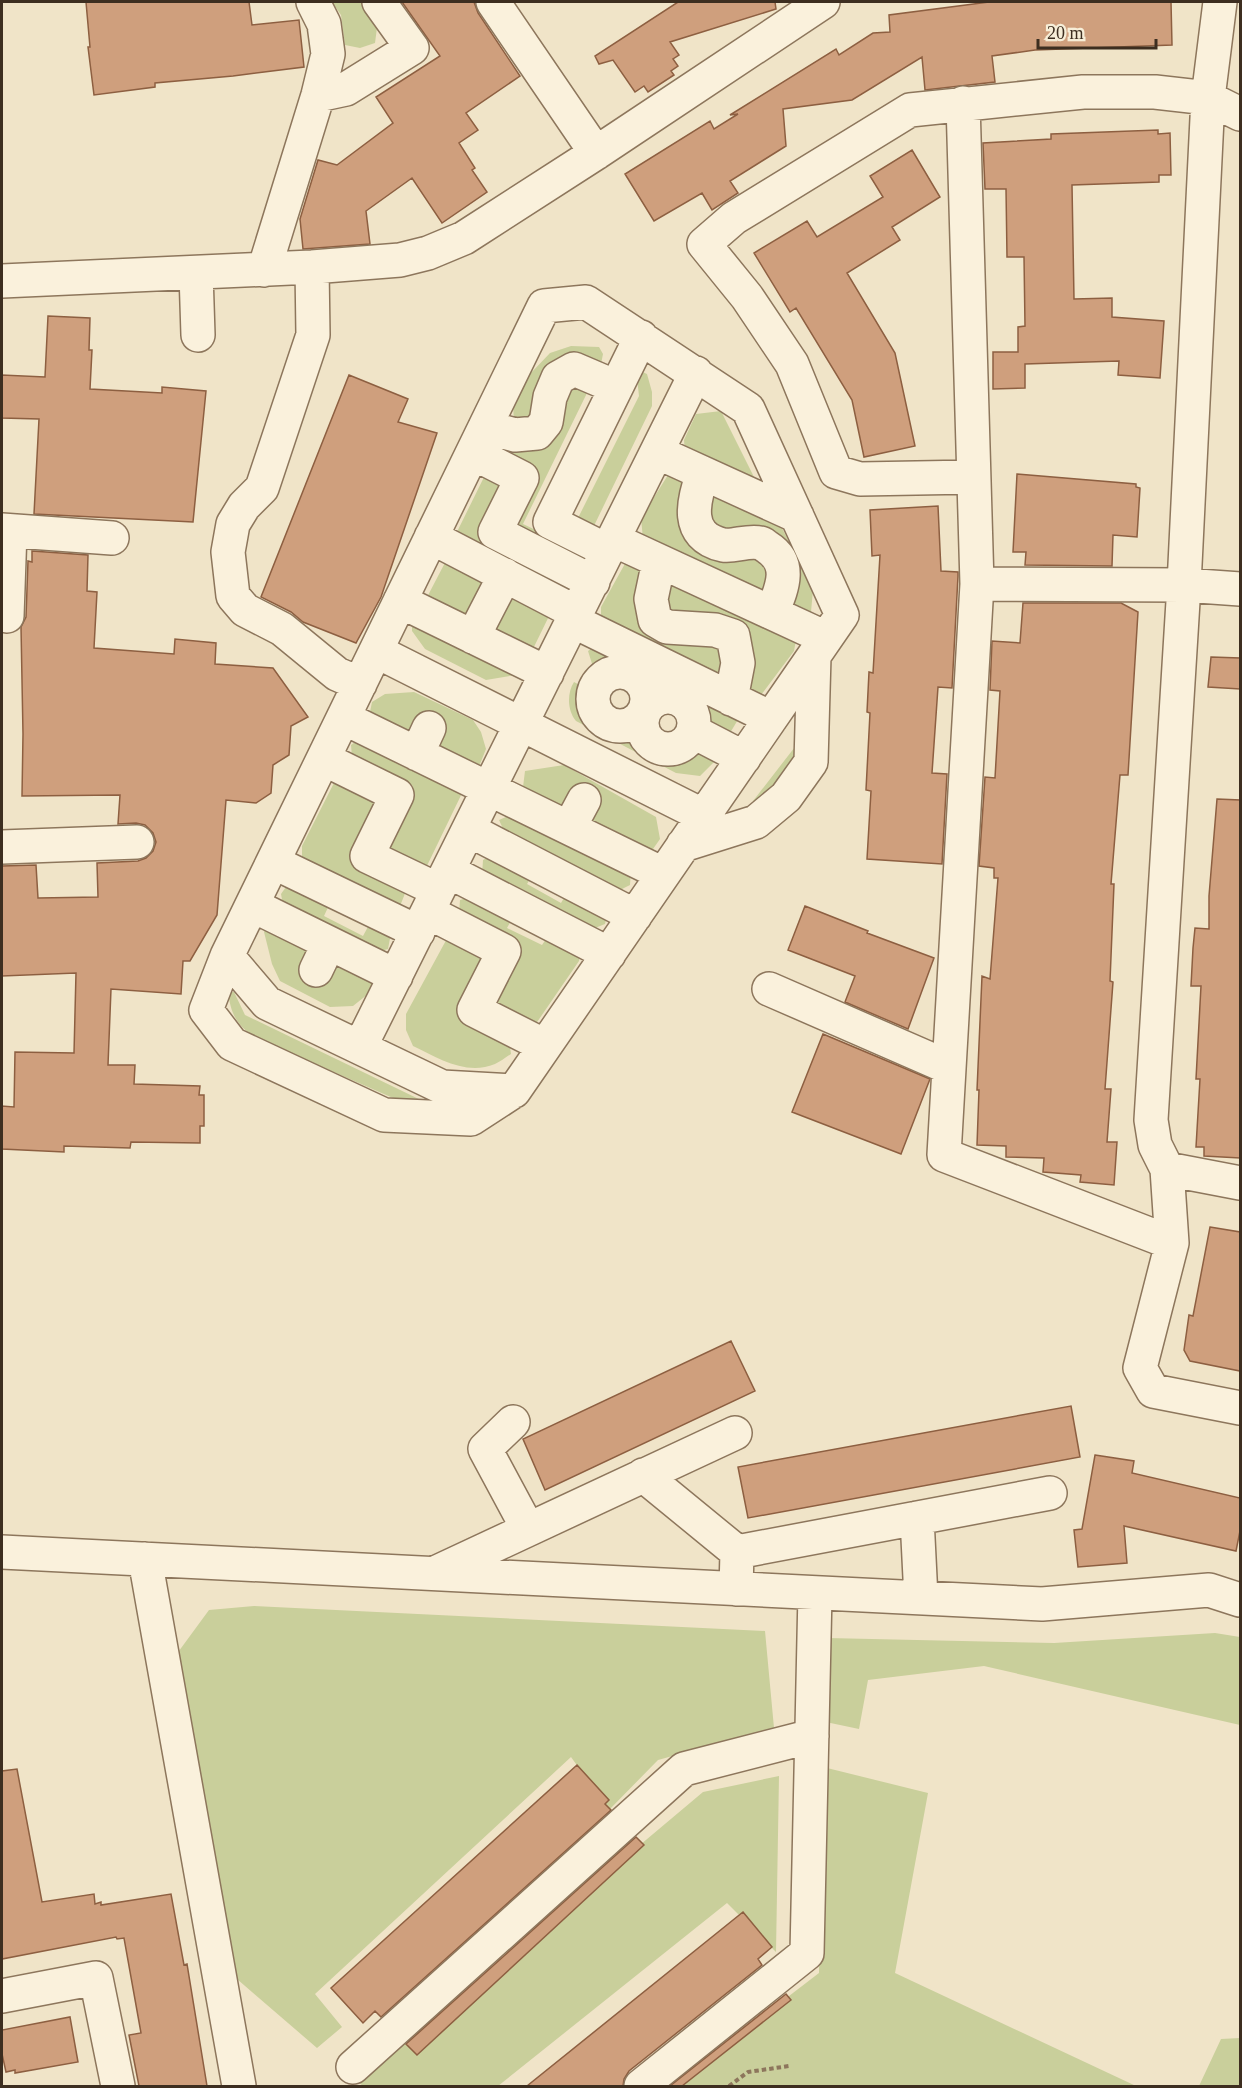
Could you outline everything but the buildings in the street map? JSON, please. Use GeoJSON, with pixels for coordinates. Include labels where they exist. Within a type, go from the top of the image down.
{"type":"FeatureCollection","features":[{"type":"Feature","properties":{"kind":"street"},"geometry":{"type":"LineString","coordinates":[[264,270],[318,95],[328,54],[324,24],[313,2]]}},
{"type":"Feature","properties":{"kind":"street"},"geometry":{"type":"LineString","coordinates":[[318,95],[346,89],[412,48],[379,2]]}},
{"type":"Feature","properties":{"kind":"street"},"geometry":{"type":"LineString","coordinates":[[493,2],[596,153]]}},
{"type":"Feature","properties":{"kind":"street"},"geometry":{"type":"LineString","coordinates":[[2,280],[312,267],[400,260],[428,253],[464,238],[823,2]]}},
{"type":"Feature","properties":{"kind":"street"},"geometry":{"type":"LineString","coordinates":[[1220,2],[1208,99],[1184,585],[1151,1120],[1155,1145],[1167,1169],[1172,1243],[1140,1368],[1153,1391],[1240,1408]]}},
{"type":"Feature","properties":{"kind":"street"},"geometry":{"type":"LineString","coordinates":[[973,477],[860,479],[836,472],[792,364],[747,297],[704,244],[734,218],[910,110],[1083,92],[1155,92],[1208,99],[1240,114]]}},
{"type":"Feature","properties":{"kind":"street"},"geometry":{"type":"LineString","coordinates":[[963,103],[977,584],[944,1155],[1172,1243]]}},
{"type":"Feature","properties":{"kind":"street"},"geometry":{"type":"LineString","coordinates":[[312,267],[313,335],[262,488],[244,506],[233,524],[228,552],[230,577],[233,596],[245,610],[282,629],[338,674],[360,684]]}},
{"type":"Feature","properties":{"kind":"street"},"geometry":{"type":"LineString","coordinates":[[196,273],[198,335]]}},
{"type":"Feature","properties":{"kind":"street"},"geometry":{"type":"LineString","coordinates":[[586,302],[748,408],[842,615],[514,1091],[471,1119],[384,1115],[232,1044],[206,1010],[227,956],[360,684],[544,306],[586,302]]}},
{"type":"Feature","properties":{"kind":"street"},"geometry":{"type":"LineString","coordinates":[[641,337],[550,522],[659,561],[772,613],[820,647]]}},
{"type":"Feature","properties":{"kind":"street"},"geometry":{"type":"LineString","coordinates":[[479,440],[537,433],[546,422],[550,397],[558,378],[574,369],[616,387]]}},
{"type":"Feature","properties":{"kind":"street"},"geometry":{"type":"LineString","coordinates":[[360,1047],[696,373]]}},
{"type":"Feature","properties":{"kind":"street"},"geometry":{"type":"LineString","coordinates":[[479,440],[522,478],[495,532],[593,582]]}},
{"type":"Feature","properties":{"kind":"street"},"geometry":{"type":"LineString","coordinates":[[657,452],[797,516]]}},
{"type":"Feature","properties":{"kind":"street"},"geometry":{"type":"LineString","coordinates":[[703,473],[694,497],[694,520],[702,536],[723,545],[759,543],[777,553],[784,569],[782,588],[772,613]]}},
{"type":"Feature","properties":{"kind":"street"},"geometry":{"type":"LineString","coordinates":[[7,616],[6,530],[112,538]]}},
{"type":"Feature","properties":{"kind":"street"},"geometry":{"type":"LineString","coordinates":[[431,537],[505,575],[575,617],[771,718]]}},
{"type":"Feature","properties":{"kind":"street"},"geometry":{"type":"LineString","coordinates":[[659,561],[651,599],[656,620],[667,627],[715,630],[734,636],[738,663],[731,699]]}},
{"type":"Feature","properties":{"kind":"street"},"geometry":{"type":"LineString","coordinates":[[473,637],[505,575]]}},
{"type":"Feature","properties":{"kind":"street"},"geometry":{"type":"LineString","coordinates":[[977,584],[1184,585],[1240,589]]}},
{"type":"Feature","properties":{"kind":"street"},"geometry":{"type":"LineString","coordinates":[[400,601],[473,637],[597,685],[606,676],[620,672],[633,675],[644,685],[648,699],[644,712],[653,702],[665,697],[678,699],[689,706],[695,718],[694,732],[744,758]]}},
{"type":"Feature","properties":{"kind":"street"},"geometry":{"type":"LineString","coordinates":[[683,845],[756,822],[786,797],[811,762],[820,647]]}},
{"type":"Feature","properties":{"kind":"street"},"geometry":{"type":"LineString","coordinates":[[376,651],[704,816]]}},
{"type":"Feature","properties":{"kind":"street"},"geometry":{"type":"LineString","coordinates":[[344,718],[423,741],[489,789],[576,814],[663,874]]}},
{"type":"Feature","properties":{"kind":"street"},"geometry":{"type":"LineString","coordinates":[[324,759],[398,795],[367,856],[504,951],[474,1010],[545,1046]]}},
{"type":"Feature","properties":{"kind":"street"},"geometry":{"type":"LineString","coordinates":[[469,830],[635,916]]}},
{"type":"Feature","properties":{"kind":"street"},"geometry":{"type":"LineString","coordinates":[[2,847],[137,843]]}},
{"type":"Feature","properties":{"kind":"street"},"geometry":{"type":"LineString","coordinates":[[273,862],[433,901],[609,954]]}},
{"type":"Feature","properties":{"kind":"street"},"geometry":{"type":"LineString","coordinates":[[252,906],[322,956],[396,976]]}},
{"type":"Feature","properties":{"kind":"street"},"geometry":{"type":"LineString","coordinates":[[227,956],[267,1003],[442,1087],[514,1091]]}},
{"type":"Feature","properties":{"kind":"street"},"geometry":{"type":"LineString","coordinates":[[769,989],[948,1066]]}},
{"type":"Feature","properties":{"kind":"street"},"geometry":{"type":"LineString","coordinates":[[1167,1169],[1240,1183]]}},
{"type":"Feature","properties":{"kind":"street"},"geometry":{"type":"LineString","coordinates":[[513,1422],[485,1449],[528,1529]]}},
{"type":"Feature","properties":{"kind":"street"},"geometry":{"type":"LineString","coordinates":[[431,1574],[735,1433]]}},
{"type":"Feature","properties":{"kind":"street"},"geometry":{"type":"LineString","coordinates":[[643,1475],[737,1552]]}},
{"type":"Feature","properties":{"kind":"street"},"geometry":{"type":"LineString","coordinates":[[737,1552],[1050,1493]]}},
{"type":"Feature","properties":{"kind":"street"},"geometry":{"type":"LineString","coordinates":[[917,1518],[921,1598]]}},
{"type":"Feature","properties":{"kind":"street"},"geometry":{"type":"LineString","coordinates":[[2,1552],[1042,1604],[1209,1590],[1240,1600]]}},
{"type":"Feature","properties":{"kind":"street"},"geometry":{"type":"LineString","coordinates":[[736,1589],[737,1552]]}},
{"type":"Feature","properties":{"kind":"street"},"geometry":{"type":"LineString","coordinates":[[145,1559],[244,2085]]}},
{"type":"Feature","properties":{"kind":"street"},"geometry":{"type":"LineString","coordinates":[[641,2086],[807,1953],[815,1593]]}},
{"type":"Feature","properties":{"kind":"street"},"geometry":{"type":"LineString","coordinates":[[352,2067],[684,1769],[812,1736]]}},
{"type":"Feature","properties":{"kind":"street"},"geometry":{"type":"LineString","coordinates":[[2,1996],[96,1978],[118,2086]]}},
{"type":"Feature","properties":{"kind":"path"},"geometry":{"type":"LineString","coordinates":[[729,2086],[748,2072],[789,2066]]}},
{"type":"Feature","properties":{"kind":"green space"},"geometry":{"type":"Polygon","coordinates":[[[332,2],[364,2],[378,20],[375,43],[360,48],[345,45],[341,15],[332,2]]]}},
{"type":"Feature","properties":{"kind":"green space"},"geometry":{"type":"Polygon","coordinates":[[[571,346],[599,347],[603,354],[601,364],[564,364],[545,414],[514,429],[513,399],[530,374],[550,353],[571,346]]]}},
{"type":"Feature","properties":{"kind":"green space"},"geometry":{"type":"Polygon","coordinates":[[[636,369],[647,374],[652,392],[652,406],[591,532],[576,522],[639,396],[636,369]]]}},
{"type":"Feature","properties":{"kind":"green space"},"geometry":{"type":"Polygon","coordinates":[[[585,379],[587,393],[523,524],[584,553],[577,568],[501,530],[530,474],[493,457],[500,439],[538,438],[556,389],[585,379]]]}},
{"type":"Feature","properties":{"kind":"green space"},"geometry":{"type":"Polygon","coordinates":[[[721,411],[754,477],[749,485],[685,453],[684,440],[696,414],[721,411]]]}},
{"type":"Feature","properties":{"kind":"green space"},"geometry":{"type":"Polygon","coordinates":[[[487,471],[513,483],[487,537],[571,578],[564,594],[453,540],[487,471]]]}},
{"type":"Feature","properties":{"kind":"green space"},"geometry":{"type":"Polygon","coordinates":[[[686,472],[684,519],[758,550],[776,578],[758,598],[643,539],[641,518],[668,475],[686,472]]]}},
{"type":"Feature","properties":{"kind":"green space"},"geometry":{"type":"Polygon","coordinates":[[[711,490],[780,524],[813,590],[811,612],[791,609],[791,578],[715,536],[702,502],[711,490]]]}},
{"type":"Feature","properties":{"kind":"green space"},"geometry":{"type":"Polygon","coordinates":[[[449,555],[491,577],[467,625],[424,603],[449,555]]]}},
{"type":"Feature","properties":{"kind":"green space"},"geometry":{"type":"Polygon","coordinates":[[[627,560],[642,562],[641,597],[721,639],[728,674],[711,678],[605,624],[601,616],[601,607],[627,560]]]}},
{"type":"Feature","properties":{"kind":"green space"},"geometry":{"type":"Polygon","coordinates":[[[666,578],[796,640],[794,651],[761,695],[752,695],[747,684],[750,657],[668,620],[666,578]]]}},
{"type":"Feature","properties":{"kind":"green space"},"geometry":{"type":"Polygon","coordinates":[[[506,587],[552,610],[530,655],[484,631],[506,587]]]}},
{"type":"Feature","properties":{"kind":"green space"},"geometry":{"type":"Polygon","coordinates":[[[412,620],[521,674],[486,680],[425,649],[412,631],[412,620]]]}},
{"type":"Feature","properties":{"kind":"green space"},"geometry":{"type":"Polygon","coordinates":[[[599,643],[742,713],[727,738],[702,726],[701,708],[696,702],[685,695],[674,692],[654,691],[647,678],[638,670],[604,668],[594,670],[588,651],[599,643]]]}},
{"type":"Feature","properties":{"kind":"green space"},"geometry":{"type":"Polygon","coordinates":[[[574,682],[589,690],[591,713],[599,725],[605,728],[636,730],[640,745],[663,755],[675,753],[697,741],[717,759],[700,776],[676,773],[576,721],[569,702],[574,682]]]}},
{"type":"Feature","properties":{"kind":"green space"},"geometry":{"type":"Polygon","coordinates":[[[414,692],[473,720],[481,732],[486,749],[480,764],[465,768],[431,751],[444,723],[424,713],[410,742],[369,717],[372,702],[385,694],[414,692]]]}},
{"type":"Feature","properties":{"kind":"green space"},"geometry":{"type":"Polygon","coordinates":[[[362,737],[465,787],[424,872],[381,852],[413,786],[352,757],[351,745],[362,737]]]}},
{"type":"Feature","properties":{"kind":"green space"},"geometry":{"type":"Polygon","coordinates":[[[798,743],[798,765],[756,807],[753,801],[798,743]]]}},
{"type":"Feature","properties":{"kind":"green space"},"geometry":{"type":"Polygon","coordinates":[[[564,765],[656,817],[660,839],[653,849],[639,853],[566,813],[522,795],[525,771],[564,765]]]}},
{"type":"Feature","properties":{"kind":"green space"},"geometry":{"type":"Polygon","coordinates":[[[336,779],[381,802],[353,863],[406,891],[398,911],[302,862],[302,846],[336,779]]]}},
{"type":"Feature","properties":{"kind":"green space"},"geometry":{"type":"Polygon","coordinates":[[[513,814],[631,870],[630,885],[616,892],[506,835],[499,820],[513,814]]]}},
{"type":"Feature","properties":{"kind":"green space"},"geometry":{"type":"Polygon","coordinates":[[[494,854],[533,874],[527,884],[561,903],[568,891],[608,912],[605,924],[590,930],[482,875],[483,860],[494,854]]]}},
{"type":"Feature","properties":{"kind":"green space"},"geometry":{"type":"Polygon","coordinates":[[[288,884],[330,903],[324,916],[363,936],[370,923],[391,933],[388,949],[377,952],[284,910],[281,894],[288,884]]]}},
{"type":"Feature","properties":{"kind":"green space"},"geometry":{"type":"Polygon","coordinates":[[[473,896],[513,917],[507,928],[542,945],[550,933],[581,950],[579,961],[533,1028],[488,1008],[516,945],[459,914],[460,900],[473,896]]]}},
{"type":"Feature","properties":{"kind":"green space"},"geometry":{"type":"Polygon","coordinates":[[[268,925],[373,976],[373,990],[353,1006],[330,1007],[280,981],[272,964],[264,932],[268,925]]]}},
{"type":"Feature","properties":{"kind":"green space"},"geometry":{"type":"Polygon","coordinates":[[[450,933],[490,954],[462,1017],[509,1040],[511,1054],[495,1064],[473,1068],[452,1064],[413,1046],[406,1030],[406,1014],[450,933]]]}},
{"type":"Feature","properties":{"kind":"green space"},"geometry":{"type":"Polygon","coordinates":[[[228,992],[234,992],[245,1015],[427,1103],[409,1105],[254,1037],[235,1018],[228,992]]]}},
{"type":"Feature","properties":{"kind":"green space"},"geometry":{"type":"Polygon","coordinates":[[[254,1606],[765,1631],[774,1728],[658,1760],[609,1810],[571,1757],[315,1994],[342,2027],[317,2048],[237,1979],[176,1655],[209,1610],[254,1606]]]}},
{"type":"Feature","properties":{"kind":"green space"},"geometry":{"type":"Polygon","coordinates":[[[1215,1633],[1240,1637],[1240,1725],[984,1666],[868,1680],[859,1729],[821,1721],[827,1638],[1054,1643],[1215,1633]]]}},
{"type":"Feature","properties":{"kind":"green space"},"geometry":{"type":"Polygon","coordinates":[[[823,1767],[928,1793],[895,1973],[1136,2086],[672,2086],[819,1973],[823,1767]]]}},
{"type":"Feature","properties":{"kind":"green space"},"geometry":{"type":"Polygon","coordinates":[[[779,1776],[776,1952],[727,1903],[498,2086],[363,2086],[358,2082],[703,1792],[779,1776]]]}},
{"type":"Feature","properties":{"kind":"green space"},"geometry":{"type":"Polygon","coordinates":[[[1240,2038],[1240,2086],[1199,2086],[1221,2039],[1240,2038]]]}}]}
